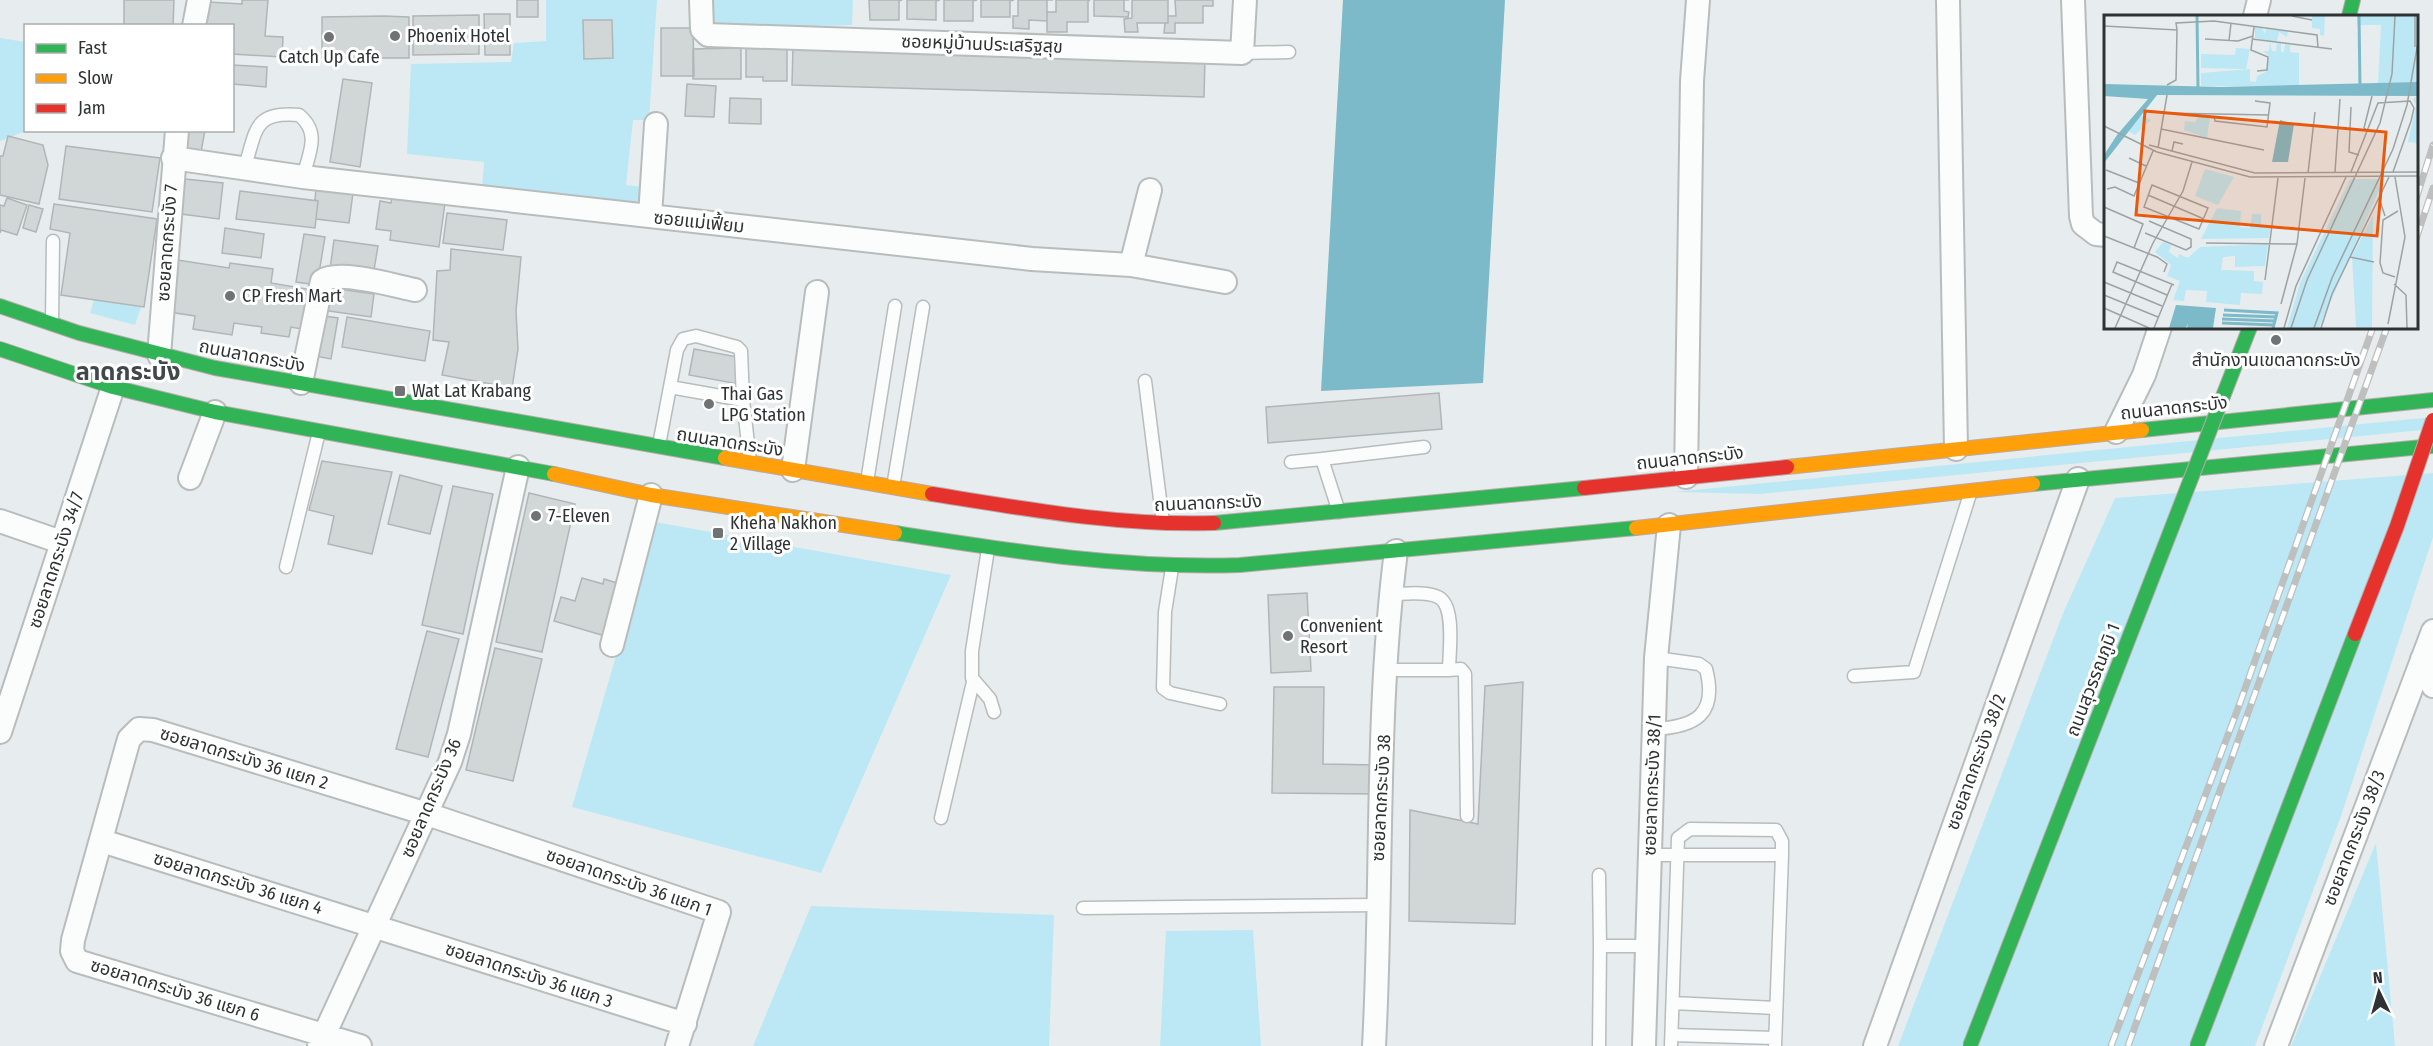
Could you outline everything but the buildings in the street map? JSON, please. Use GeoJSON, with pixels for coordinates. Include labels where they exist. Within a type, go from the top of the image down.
{"type":"FeatureCollection","features":[{"type":"Feature","properties":{"kind":"main road"},"geometry":{"type":"LineString","coordinates":[[2349,15],[2353,0]]}},
{"type":"Feature","properties":{"kind":"main road","name":"ถนนลาดกระบัง"},"geometry":{"type":"LineString","coordinates":[[0,306],[52,327],[159,355],[529,429],[1073,516],[1164,524],[1214,523],[1477,503],[1686,477],[2433,400]]}},
{"type":"Feature","properties":{"kind":"main road","name":"ถนนสุวรรณภูมิ 1"},"geometry":{"type":"LineString","coordinates":[[1970,1046],[2250,328]]}},
{"type":"Feature","properties":{"kind":"main road"},"geometry":{"type":"LineString","coordinates":[[0,350],[113,387],[215,412],[319,431],[520,461],[651,495],[1109,565],[1173,568],[1240,565],[1396,551],[1482,536],[1669,525],[2078,478],[2433,446]]}},
{"type":"Feature","properties":{"kind":"main road"},"geometry":{"type":"LineString","coordinates":[[2197,1046],[2397,526],[2433,420]]}},
{"type":"Feature","properties":{"kind":"street"},"geometry":{"type":"LineString","coordinates":[[194,24],[199,0]]}},
{"type":"Feature","properties":{"kind":"street","name":"ซอยหมู่บ้านประเสริฐสุข"},"geometry":{"type":"LineString","coordinates":[[701,0],[702,29],[708,35],[1242,53]]}},
{"type":"Feature","properties":{"kind":"street"},"geometry":{"type":"LineString","coordinates":[[1242,53],[1245,0]]}},
{"type":"Feature","properties":{"kind":"street"},"geometry":{"type":"LineString","coordinates":[[1686,477],[1692,81],[1698,0]]}},
{"type":"Feature","properties":{"kind":"street"},"geometry":{"type":"LineString","coordinates":[[1948,0],[1956,448]]}},
{"type":"Feature","properties":{"kind":"street"},"geometry":{"type":"LineString","coordinates":[[2073,0],[2081,216],[2083,224],[2096,234],[2104,236]]}},
{"type":"Feature","properties":{"kind":"street"},"geometry":{"type":"LineString","coordinates":[[650,216],[656,124]]}},
{"type":"Feature","properties":{"kind":"street","name":"ซอยลาดกระบัง 7"},"geometry":{"type":"LineString","coordinates":[[159,355],[177,132]]}},
{"type":"Feature","properties":{"kind":"street","name":"ซอยแม่เฟี้ยม"},"geometry":{"type":"LineString","coordinates":[[173,158],[303,177],[1032,260],[1131,264],[1225,282]]}},
{"type":"Feature","properties":{"kind":"street"},"geometry":{"type":"LineString","coordinates":[[1131,264],[1150,190]]}},
{"type":"Feature","properties":{"kind":"street"},"geometry":{"type":"LineString","coordinates":[[301,383],[322,281],[327,277],[343,277],[415,290]]}},
{"type":"Feature","properties":{"kind":"street"},"geometry":{"type":"LineString","coordinates":[[793,470],[817,292]]}},
{"type":"Feature","properties":{"kind":"street"},"geometry":{"type":"LineString","coordinates":[[2116,432],[2144,375],[2160,328]]}},
{"type":"Feature","properties":{"kind":"street","name":"ซอยลาดกระบัง 34/7"},"geometry":{"type":"LineString","coordinates":[[1,727],[113,387]]}},
{"type":"Feature","properties":{"kind":"street"},"geometry":{"type":"LineString","coordinates":[[190,478],[215,412]]}},
{"type":"Feature","properties":{"kind":"street","name":"ซอยลาดกระบัง 36"},"geometry":{"type":"LineString","coordinates":[[321,1040],[427,814],[459,734],[520,461]]}},
{"type":"Feature","properties":{"kind":"street","name":"ซอยลาดกระบัง 38/2"},"geometry":{"type":"LineString","coordinates":[[1875,1046],[2078,478]]}},
{"type":"Feature","properties":{"kind":"street"},"geometry":{"type":"LineString","coordinates":[[612,645],[651,495]]}},
{"type":"Feature","properties":{"kind":"street"},"geometry":{"type":"LineString","coordinates":[[0,521],[61,542]]}},
{"type":"Feature","properties":{"kind":"street","name":"ซอยลาดกระบัง 38/1"},"geometry":{"type":"LineString","coordinates":[[1644,1046],[1656,658],[1669,525]]}},
{"type":"Feature","properties":{"kind":"street","name":"ซอยลาดกระบัง 38"},"geometry":{"type":"LineString","coordinates":[[1374,1046],[1377,905],[1387,670],[1396,551]]}},
{"type":"Feature","properties":{"kind":"street","name":"ซอยลาดกระบัง 38/3"},"geometry":{"type":"LineString","coordinates":[[2276,1046],[2433,631]]}},
{"type":"Feature","properties":{"kind":"street"},"geometry":{"type":"LineString","coordinates":[[2422,659],[2433,686]]}},
{"type":"Feature","properties":{"kind":"street","name":"ซอยลาดกระบัง 36 แยก 2"},"geometry":{"type":"LineString","coordinates":[[102,841],[129,739],[139,729],[153,730],[427,814]]}},
{"type":"Feature","properties":{"kind":"street","name":"ซอยลาดกระบัง 36 แยก 1"},"geometry":{"type":"LineString","coordinates":[[427,814],[719,912],[685,1023]]}},
{"type":"Feature","properties":{"kind":"street","name":"ซอยลาดกระบัง 36 แยก 4"},"geometry":{"type":"LineString","coordinates":[[102,841],[374,926]]}},
{"type":"Feature","properties":{"kind":"street","name":"ซอยลาดกระบัง 36 แยก 6"},"geometry":{"type":"LineString","coordinates":[[102,841],[73,940],[72,951],[77,961],[321,1040]]}},
{"type":"Feature","properties":{"kind":"street","name":"ซอยลาดกระบัง 36 แยก 3"},"geometry":{"type":"LineString","coordinates":[[374,926],[685,1023]]}},
{"type":"Feature","properties":{"kind":"street"},"geometry":{"type":"LineString","coordinates":[[677,1046],[685,1023]]}},
{"type":"Feature","properties":{"kind":"street"},"geometry":{"type":"LineString","coordinates":[[321,1040],[360,1046]]}},
{"type":"Feature","properties":{"kind":"lane"},"geometry":{"type":"LineString","coordinates":[[1242,53],[1289,52]]}},
{"type":"Feature","properties":{"kind":"lane"},"geometry":{"type":"LineString","coordinates":[[244,169],[258,127],[266,117],[277,113],[299,115],[311,129],[312,140],[303,177]]}},
{"type":"Feature","properties":{"kind":"lane"},"geometry":{"type":"LineString","coordinates":[[52,327],[53,241]]}},
{"type":"Feature","properties":{"kind":"lane"},"geometry":{"type":"LineString","coordinates":[[867,483],[895,306]]}},
{"type":"Feature","properties":{"kind":"lane"},"geometry":{"type":"LineString","coordinates":[[893,488],[923,307]]}},
{"type":"Feature","properties":{"kind":"lane"},"geometry":{"type":"LineString","coordinates":[[659,448],[677,350],[683,339],[696,336],[737,347],[741,351],[743,400],[750,463]]}},
{"type":"Feature","properties":{"kind":"lane"},"geometry":{"type":"LineString","coordinates":[[1144,381],[1164,524]]}},
{"type":"Feature","properties":{"kind":"lane"},"geometry":{"type":"LineString","coordinates":[[670,387],[743,400]]}},
{"type":"Feature","properties":{"kind":"lane"},"geometry":{"type":"LineString","coordinates":[[286,567],[319,431]]}},
{"type":"Feature","properties":{"kind":"lane"},"geometry":{"type":"LineString","coordinates":[[1291,462],[1424,447]]}},
{"type":"Feature","properties":{"kind":"lane"},"geometry":{"type":"LineString","coordinates":[[1322,459],[1339,513]]}},
{"type":"Feature","properties":{"kind":"lane"},"geometry":{"type":"LineString","coordinates":[[1854,675],[1914,672],[1971,490]]}},
{"type":"Feature","properties":{"kind":"lane"},"geometry":{"type":"LineString","coordinates":[[941,818],[974,682],[972,651],[988,548]]}},
{"type":"Feature","properties":{"kind":"lane"},"geometry":{"type":"LineString","coordinates":[[1173,568],[1165,612],[1163,688],[1170,693],[1220,704]]}},
{"type":"Feature","properties":{"kind":"lane"},"geometry":{"type":"LineString","coordinates":[[1391,594],[1438,596],[1446,603],[1450,614],[1449,670]]}},
{"type":"Feature","properties":{"kind":"lane"},"geometry":{"type":"LineString","coordinates":[[1654,729],[1677,728],[1701,717],[1707,708],[1709,681],[1706,669],[1699,664],[1656,658]]}},
{"type":"Feature","properties":{"kind":"lane"},"geometry":{"type":"LineString","coordinates":[[1387,670],[1461,669],[1465,674],[1467,816]]}},
{"type":"Feature","properties":{"kind":"lane"},"geometry":{"type":"LineString","coordinates":[[974,682],[990,699],[994,712]]}},
{"type":"Feature","properties":{"kind":"lane"},"geometry":{"type":"LineString","coordinates":[[1690,829],[1776,830],[1782,841],[1775,1042],[1671,1040],[1677,855],[1678,838],[1690,829]]}},
{"type":"Feature","properties":{"kind":"lane"},"geometry":{"type":"LineString","coordinates":[[1650,855],[1782,855]]}},
{"type":"Feature","properties":{"kind":"lane"},"geometry":{"type":"LineString","coordinates":[[1599,875],[1599,1046]]}},
{"type":"Feature","properties":{"kind":"lane"},"geometry":{"type":"LineString","coordinates":[[1083,908],[1377,905]]}},
{"type":"Feature","properties":{"kind":"lane"},"geometry":{"type":"LineString","coordinates":[[1600,945],[1647,946]]}},
{"type":"Feature","properties":{"kind":"lane"},"geometry":{"type":"LineString","coordinates":[[1673,1003],[1776,1008]]}},
{"type":"Feature","properties":{"kind":"shaded area"},"geometry":{"type":"Polygon","coordinates":[[[546,0],[657,0],[649,120],[633,120],[626,185],[644,187],[643,208],[482,189],[484,162],[407,154],[411,64],[511,62],[514,43],[546,41],[546,0]]]}},
{"type":"Feature","properties":{"kind":"shaded area"},"geometry":{"type":"Polygon","coordinates":[[[711,0],[853,0],[852,25],[713,29],[711,0]]]}},
{"type":"Feature","properties":{"kind":"shaded area"},"geometry":{"type":"Polygon","coordinates":[[[1343,0],[1505,0],[1483,383],[1321,391],[1343,0]]]}},
{"type":"Feature","properties":{"kind":"shaded area"},"geometry":{"type":"Polygon","coordinates":[[[0,38],[24,42],[24,132],[0,141],[0,38]]]}},
{"type":"Feature","properties":{"kind":"shaded area"},"geometry":{"type":"Polygon","coordinates":[[[94,300],[141,307],[135,325],[90,313],[94,300]]]}},
{"type":"Feature","properties":{"kind":"shaded area"},"geometry":{"type":"Polygon","coordinates":[[[2433,417],[2433,429],[1760,494],[1674,492],[2433,417]]]}},
{"type":"Feature","properties":{"kind":"shaded area"},"geometry":{"type":"Polygon","coordinates":[[[2433,473],[2433,537],[2341,816],[2255,1046],[1898,1046],[2064,611],[2115,498],[2433,473]]]}},
{"type":"Feature","properties":{"kind":"shaded area"},"geometry":{"type":"Polygon","coordinates":[[[655,522],[951,575],[821,873],[572,807],[655,522]]]}},
{"type":"Feature","properties":{"kind":"shaded area"},"geometry":{"type":"Polygon","coordinates":[[[2376,843],[2395,1046],[2291,1046],[2376,843]]]}},
{"type":"Feature","properties":{"kind":"shaded area"},"geometry":{"type":"Polygon","coordinates":[[[811,906],[1054,915],[1049,1046],[753,1046],[811,906]]]}},
{"type":"Feature","properties":{"kind":"shaded area"},"geometry":{"type":"Polygon","coordinates":[[[1253,930],[1261,1046],[1160,1046],[1166,931],[1253,930]]]}},
{"type":"Feature","properties":{"kind":"railway"},"geometry":{"type":"LineString","coordinates":[[2418,193],[2433,145]]}},
{"type":"Feature","properties":{"kind":"railway"},"geometry":{"type":"LineString","coordinates":[[2418,233],[2433,188]]}},
{"type":"Feature","properties":{"kind":"railway"},"geometry":{"type":"LineString","coordinates":[[2111,1046],[2240,703],[2373,328]]}},
{"type":"Feature","properties":{"kind":"railway"},"geometry":{"type":"LineString","coordinates":[[2128,1046],[2387,328]]}},
{"type":"Feature","properties":{"kind":"traffic: fast"},"geometry":{"type":"LineString","coordinates":[[2349,15],[2353,0]]}},
{"type":"Feature","properties":{"kind":"traffic: fast"},"geometry":{"type":"LineString","coordinates":[[0,306],[79,333],[215,368],[725,458]]}},
{"type":"Feature","properties":{"kind":"traffic: fast"},"geometry":{"type":"LineString","coordinates":[[1970,1046],[2250,328]]}},
{"type":"Feature","properties":{"kind":"traffic: fast"},"geometry":{"type":"LineString","coordinates":[[0,349],[113,387],[215,412],[554,474]]}},
{"type":"Feature","properties":{"kind":"traffic: fast"},"geometry":{"type":"LineString","coordinates":[[2142,430],[2433,400]]}},
{"type":"Feature","properties":{"kind":"traffic: fast"},"geometry":{"type":"LineString","coordinates":[[2033,484],[2433,446]]}},
{"type":"Feature","properties":{"kind":"traffic: fast"},"geometry":{"type":"LineString","coordinates":[[1214,523],[1584,488]]}},
{"type":"Feature","properties":{"kind":"traffic: fast"},"geometry":{"type":"LineString","coordinates":[[895,533],[1067,557],[1196,566],[1240,565],[1636,528]]}},
{"type":"Feature","properties":{"kind":"traffic: fast"},"geometry":{"type":"LineString","coordinates":[[2197,1046],[2355,634]]}},
{"type":"Feature","properties":{"kind":"traffic: slow"},"geometry":{"type":"LineString","coordinates":[[1787,467],[2142,430]]}},
{"type":"Feature","properties":{"kind":"traffic: slow"},"geometry":{"type":"LineString","coordinates":[[725,458],[932,494]]}},
{"type":"Feature","properties":{"kind":"traffic: slow"},"geometry":{"type":"LineString","coordinates":[[554,474],[651,495],[895,533]]}},
{"type":"Feature","properties":{"kind":"traffic: slow"},"geometry":{"type":"LineString","coordinates":[[1636,528],[2033,484]]}},
{"type":"Feature","properties":{"kind":"traffic: jam"},"geometry":{"type":"LineString","coordinates":[[2355,634],[2397,526],[2433,420]]}},
{"type":"Feature","properties":{"kind":"traffic: jam"},"geometry":{"type":"LineString","coordinates":[[1584,488],[1787,467]]}},
{"type":"Feature","properties":{"kind":"traffic: jam"},"geometry":{"type":"LineString","coordinates":[[932,494],[1037,511],[1108,519],[1214,523]]}},
{"type":"Feature","properties":{"kind":"place","name":"Phoenix Hotel"},"geometry":{"type":"Point","coordinates":[395,36]}},
{"type":"Feature","properties":{"kind":"place","name":"Catch Up Cafe"},"geometry":{"type":"Point","coordinates":[329,37]}},
{"type":"Feature","properties":{"kind":"place","name":"CP Fresh Mart"},"geometry":{"type":"Point","coordinates":[230,296]}},
{"type":"Feature","properties":{"kind":"place","name":"สำนักงานเขตลาดกระบัง"},"geometry":{"type":"Point","coordinates":[2276,340]}},
{"type":"Feature","properties":{"kind":"place","name":"Wat Lat Krabang"},"geometry":{"type":"Point","coordinates":[400,391]}},
{"type":"Feature","properties":{"kind":"place","name":"Thai Gas LPG Station"},"geometry":{"type":"Point","coordinates":[709,404]}},
{"type":"Feature","properties":{"kind":"place","name":"7-Eleven"},"geometry":{"type":"Point","coordinates":[536,516]}},
{"type":"Feature","properties":{"kind":"place","name":"Kheha Nakhon 2 Village"},"geometry":{"type":"Point","coordinates":[718,533]}},
{"type":"Feature","properties":{"kind":"place","name":"Convenient Resort"},"geometry":{"type":"Point","coordinates":[1288,636]}},
{"type":"Feature","properties":{"kind":"district","name":"ลาดกระบัง"},"geometry":{"type":"Point","coordinates":[128,372]}}]}
